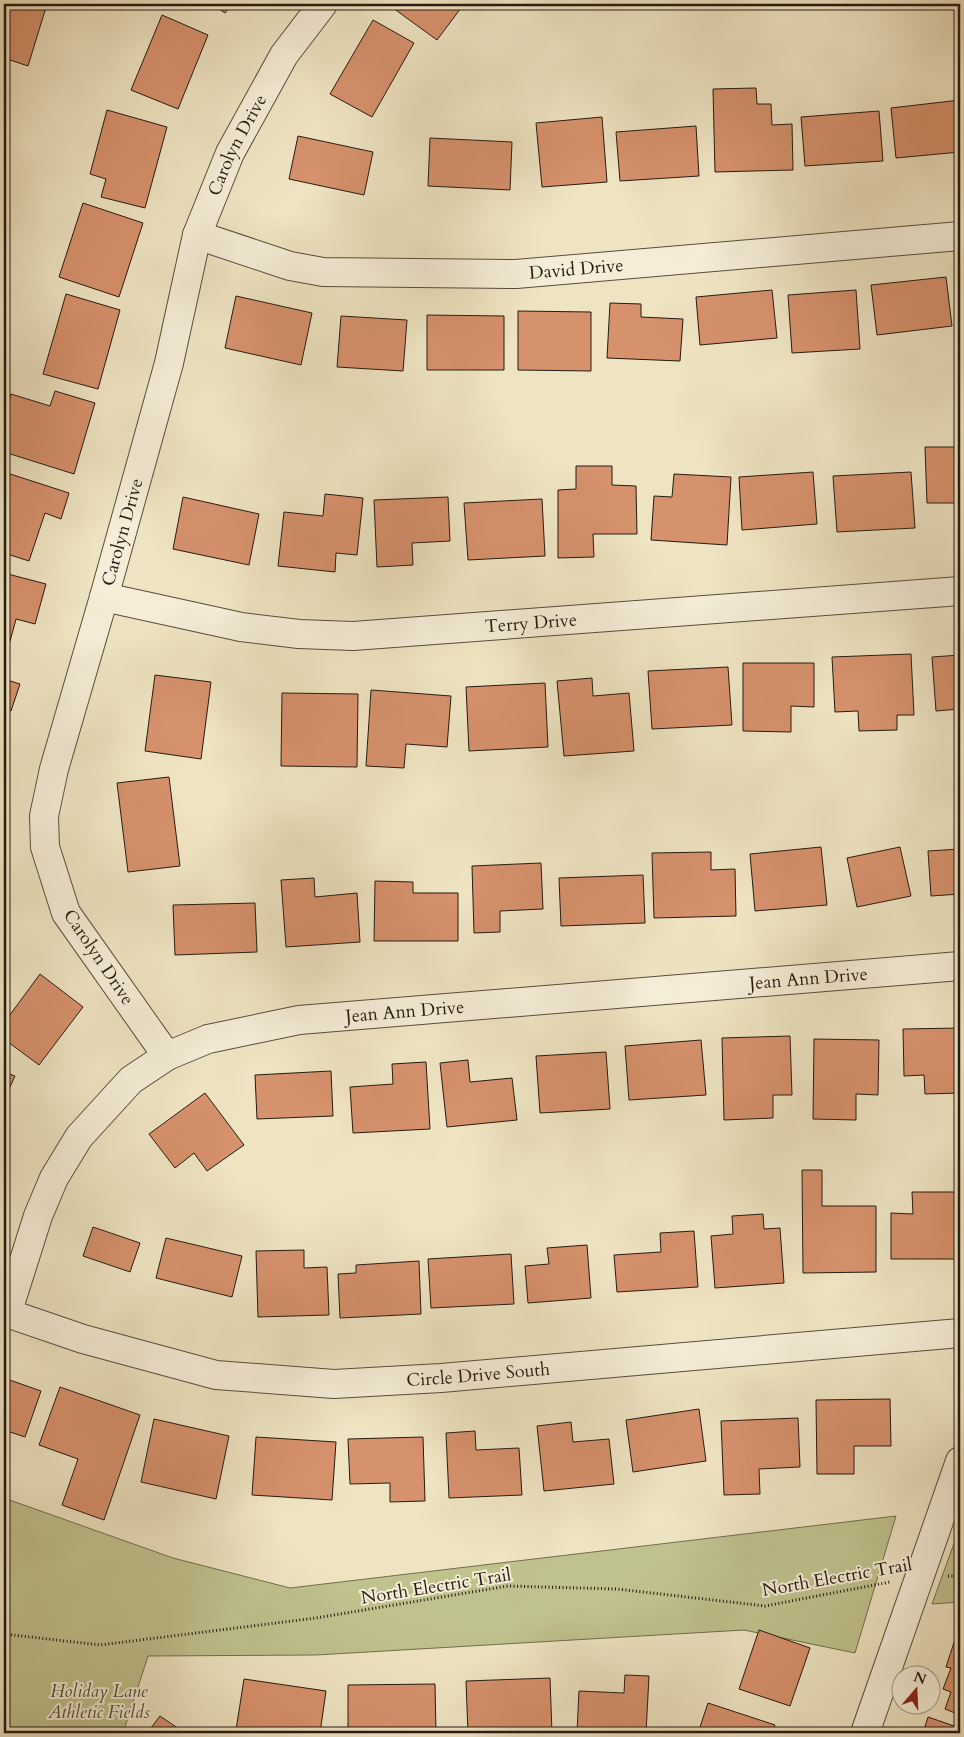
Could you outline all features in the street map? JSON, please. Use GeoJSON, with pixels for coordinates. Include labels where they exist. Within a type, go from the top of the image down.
{"type":"FeatureCollection","features":[{"type":"Feature","properties":{"kind":"street","name":"Carolyn Drive"},"geometry":{"type":"LineString","coordinates":[[167,1056],[66,913],[45,847],[44,816],[54,769],[168,364],[197,235],[234,145],[284,55],[323,4]]}},
{"type":"Feature","properties":{"kind":"street","name":"David Drive"},"geometry":{"type":"LineString","coordinates":[[197,235],[290,266],[323,272],[516,274],[960,236]]}},
{"type":"Feature","properties":{"kind":"street","name":"Terry Drive"},"geometry":{"type":"LineString","coordinates":[[104,596],[241,627],[299,634],[353,636],[960,591]]}},
{"type":"Feature","properties":{"kind":"street","name":"Jean Ann Drive"},"geometry":{"type":"LineString","coordinates":[[6,1313],[38,1216],[54,1178],[79,1137],[130,1080],[167,1056],[208,1038],[299,1020],[960,966]]}},
{"type":"Feature","properties":{"kind":"street","name":"Circle Drive South"},"geometry":{"type":"LineString","coordinates":[[6,1313],[83,1339],[216,1376],[334,1384],[441,1378],[960,1333]]}},
{"type":"Feature","properties":{"kind":"street"},"geometry":{"type":"LineString","coordinates":[[865,1733],[960,1461]]}},
{"type":"Feature","properties":{"kind":"path","name":"North Electric Trail"},"geometry":{"type":"LineString","coordinates":[[4,1634],[100,1645],[316,1618],[508,1586],[617,1589],[764,1606],[920,1576],[960,1576]]}},
{"type":"Feature","properties":{"kind":"green space","name":"Holiday Lane Athletic Fields"},"geometry":{"type":"Polygon","coordinates":[[[4,1498],[173,1558],[290,1588],[896,1516],[855,1653],[744,1630],[316,1655],[148,1656],[123,1733],[4,1733],[4,1498]]]}},
{"type":"Feature","properties":{"kind":"green space"},"geometry":{"type":"Polygon","coordinates":[[[960,1527],[960,1602],[932,1604],[960,1527]]]}},
{"type":"Feature","properties":{"kind":"building"},"geometry":{"type":"Polygon","coordinates":[[[4,4],[47,4],[28,66],[4,58],[4,4]]]}},
{"type":"Feature","properties":{"kind":"building"},"geometry":{"type":"Polygon","coordinates":[[[212,4],[231,4],[225,13],[212,4]]]}},
{"type":"Feature","properties":{"kind":"building"},"geometry":{"type":"Polygon","coordinates":[[[396,4],[464,4],[437,40],[393,8],[396,4]]]}},
{"type":"Feature","properties":{"kind":"building"},"geometry":{"type":"Polygon","coordinates":[[[162,15],[208,35],[178,109],[131,90],[162,15]]]}},
{"type":"Feature","properties":{"kind":"building"},"geometry":{"type":"Polygon","coordinates":[[[373,20],[414,43],[372,117],[330,94],[373,20]]]}},
{"type":"Feature","properties":{"kind":"building"},"geometry":{"type":"Polygon","coordinates":[[[756,88],[757,104],[771,104],[772,125],[792,124],[793,170],[715,172],[713,89],[756,88]]]}},
{"type":"Feature","properties":{"kind":"building"},"geometry":{"type":"Polygon","coordinates":[[[960,100],[960,152],[896,158],[891,108],[960,100]]]}},
{"type":"Feature","properties":{"kind":"building"},"geometry":{"type":"Polygon","coordinates":[[[107,110],[167,127],[145,208],[101,197],[106,179],[90,174],[107,110]]]}},
{"type":"Feature","properties":{"kind":"building"},"geometry":{"type":"Polygon","coordinates":[[[879,111],[883,161],[805,166],[801,117],[879,111]]]}},
{"type":"Feature","properties":{"kind":"building"},"geometry":{"type":"Polygon","coordinates":[[[602,117],[607,182],[542,187],[536,123],[602,117]]]}},
{"type":"Feature","properties":{"kind":"building"},"geometry":{"type":"Polygon","coordinates":[[[696,126],[699,176],[620,181],[616,132],[696,126]]]}},
{"type":"Feature","properties":{"kind":"building"},"geometry":{"type":"Polygon","coordinates":[[[298,136],[373,152],[364,195],[289,179],[298,136]]]}},
{"type":"Feature","properties":{"kind":"building"},"geometry":{"type":"Polygon","coordinates":[[[430,138],[512,142],[510,190],[428,186],[430,138]]]}},
{"type":"Feature","properties":{"kind":"building"},"geometry":{"type":"Polygon","coordinates":[[[83,203],[143,223],[119,297],[59,277],[83,203]]]}},
{"type":"Feature","properties":{"kind":"building"},"geometry":{"type":"Polygon","coordinates":[[[946,277],[952,326],[877,335],[871,285],[946,277]]]}},
{"type":"Feature","properties":{"kind":"building"},"geometry":{"type":"Polygon","coordinates":[[[772,290],[777,338],[700,345],[696,297],[772,290]]]}},
{"type":"Feature","properties":{"kind":"building"},"geometry":{"type":"Polygon","coordinates":[[[856,290],[860,349],[792,353],[788,295],[856,290]]]}},
{"type":"Feature","properties":{"kind":"building"},"geometry":{"type":"Polygon","coordinates":[[[66,294],[120,310],[98,389],[43,374],[66,294]]]}},
{"type":"Feature","properties":{"kind":"building"},"geometry":{"type":"Polygon","coordinates":[[[236,296],[312,313],[301,365],[225,348],[236,296]]]}},
{"type":"Feature","properties":{"kind":"building"},"geometry":{"type":"Polygon","coordinates":[[[610,303],[641,304],[641,317],[683,319],[680,361],[607,358],[610,303]]]}},
{"type":"Feature","properties":{"kind":"building"},"geometry":{"type":"Polygon","coordinates":[[[518,311],[591,312],[591,371],[518,370],[518,311]]]}},
{"type":"Feature","properties":{"kind":"building"},"geometry":{"type":"Polygon","coordinates":[[[427,315],[504,316],[504,370],[427,370],[427,315]]]}},
{"type":"Feature","properties":{"kind":"building"},"geometry":{"type":"Polygon","coordinates":[[[341,316],[407,320],[403,371],[337,367],[341,316]]]}},
{"type":"Feature","properties":{"kind":"building"},"geometry":{"type":"Polygon","coordinates":[[[55,391],[95,403],[74,474],[4,452],[4,419],[11,394],[50,406],[55,391]]]}},
{"type":"Feature","properties":{"kind":"building"},"geometry":{"type":"Polygon","coordinates":[[[925,447],[960,447],[960,503],[927,503],[925,447]]]}},
{"type":"Feature","properties":{"kind":"building"},"geometry":{"type":"Polygon","coordinates":[[[576,466],[612,466],[612,485],[636,486],[637,534],[593,534],[594,557],[558,558],[558,490],[576,489],[576,466]]]}},
{"type":"Feature","properties":{"kind":"building"},"geometry":{"type":"Polygon","coordinates":[[[4,472],[69,493],[61,519],[45,513],[29,561],[4,553],[4,472]]]}},
{"type":"Feature","properties":{"kind":"building"},"geometry":{"type":"Polygon","coordinates":[[[813,472],[817,524],[742,530],[739,477],[813,472]]]}},
{"type":"Feature","properties":{"kind":"building"},"geometry":{"type":"Polygon","coordinates":[[[911,472],[915,528],[837,532],[833,476],[911,472]]]}},
{"type":"Feature","properties":{"kind":"building"},"geometry":{"type":"Polygon","coordinates":[[[674,474],[731,477],[727,545],[651,540],[654,496],[672,497],[674,474]]]}},
{"type":"Feature","properties":{"kind":"building"},"geometry":{"type":"Polygon","coordinates":[[[325,494],[363,498],[357,555],[336,553],[335,572],[278,566],[284,512],[323,516],[325,494]]]}},
{"type":"Feature","properties":{"kind":"building"},"geometry":{"type":"Polygon","coordinates":[[[183,497],[259,514],[249,565],[173,549],[183,497]]]}},
{"type":"Feature","properties":{"kind":"building"},"geometry":{"type":"Polygon","coordinates":[[[448,497],[450,541],[412,543],[413,565],[377,567],[374,500],[448,497]]]}},
{"type":"Feature","properties":{"kind":"building"},"geometry":{"type":"Polygon","coordinates":[[[542,499],[545,556],[468,560],[464,503],[542,499]]]}},
{"type":"Feature","properties":{"kind":"building"},"geometry":{"type":"Polygon","coordinates":[[[4,573],[46,584],[35,624],[16,619],[9,645],[4,644],[4,573]]]}},
{"type":"Feature","properties":{"kind":"building"},"geometry":{"type":"Polygon","coordinates":[[[911,654],[914,715],[897,715],[897,730],[859,731],[858,711],[835,712],[832,657],[911,654]]]}},
{"type":"Feature","properties":{"kind":"building"},"geometry":{"type":"Polygon","coordinates":[[[960,655],[960,709],[936,711],[932,657],[960,655]]]}},
{"type":"Feature","properties":{"kind":"building"},"geometry":{"type":"Polygon","coordinates":[[[743,663],[814,663],[814,707],[791,706],[791,732],[743,731],[743,663]]]}},
{"type":"Feature","properties":{"kind":"building"},"geometry":{"type":"Polygon","coordinates":[[[728,667],[732,725],[652,729],[648,671],[728,667]]]}},
{"type":"Feature","properties":{"kind":"building"},"geometry":{"type":"Polygon","coordinates":[[[155,675],[211,682],[201,759],[145,751],[155,675]]]}},
{"type":"Feature","properties":{"kind":"building"},"geometry":{"type":"Polygon","coordinates":[[[592,678],[593,696],[629,693],[634,751],[564,756],[557,681],[592,678]]]}},
{"type":"Feature","properties":{"kind":"building"},"geometry":{"type":"Polygon","coordinates":[[[4,679],[20,684],[11,711],[4,709],[4,679]]]}},
{"type":"Feature","properties":{"kind":"building"},"geometry":{"type":"Polygon","coordinates":[[[545,683],[548,747],[469,751],[466,687],[545,683]]]}},
{"type":"Feature","properties":{"kind":"building"},"geometry":{"type":"Polygon","coordinates":[[[371,690],[451,696],[447,747],[406,744],[404,768],[366,766],[371,690]]]}},
{"type":"Feature","properties":{"kind":"building"},"geometry":{"type":"Polygon","coordinates":[[[282,693],[358,694],[357,767],[281,766],[282,693]]]}},
{"type":"Feature","properties":{"kind":"building"},"geometry":{"type":"Polygon","coordinates":[[[169,777],[180,866],[128,872],[117,783],[169,777]]]}},
{"type":"Feature","properties":{"kind":"building"},"geometry":{"type":"Polygon","coordinates":[[[821,847],[827,905],[755,911],[750,854],[821,847]]]}},
{"type":"Feature","properties":{"kind":"building"},"geometry":{"type":"Polygon","coordinates":[[[900,847],[911,896],[857,907],[847,858],[900,847]]]}},
{"type":"Feature","properties":{"kind":"building"},"geometry":{"type":"Polygon","coordinates":[[[960,849],[960,894],[931,896],[928,851],[960,849]]]}},
{"type":"Feature","properties":{"kind":"building"},"geometry":{"type":"Polygon","coordinates":[[[711,852],[711,870],[735,869],[736,916],[654,918],[652,853],[711,852]]]}},
{"type":"Feature","properties":{"kind":"building"},"geometry":{"type":"Polygon","coordinates":[[[541,863],[543,909],[500,911],[500,932],[474,933],[472,866],[541,863]]]}},
{"type":"Feature","properties":{"kind":"building"},"geometry":{"type":"Polygon","coordinates":[[[643,875],[645,923],[561,926],[559,878],[643,875]]]}},
{"type":"Feature","properties":{"kind":"building"},"geometry":{"type":"Polygon","coordinates":[[[314,878],[315,897],[357,893],[360,942],[286,947],[281,880],[314,878]]]}},
{"type":"Feature","properties":{"kind":"building"},"geometry":{"type":"Polygon","coordinates":[[[375,881],[413,882],[413,893],[458,893],[458,941],[374,941],[375,881]]]}},
{"type":"Feature","properties":{"kind":"building"},"geometry":{"type":"Polygon","coordinates":[[[255,903],[257,952],[175,955],[173,905],[255,903]]]}},
{"type":"Feature","properties":{"kind":"building"},"geometry":{"type":"Polygon","coordinates":[[[40,974],[83,1007],[39,1065],[4,1039],[4,1023],[40,974]]]}},
{"type":"Feature","properties":{"kind":"building"},"geometry":{"type":"Polygon","coordinates":[[[960,1028],[960,1093],[925,1094],[924,1075],[904,1076],[903,1029],[960,1028]]]}},
{"type":"Feature","properties":{"kind":"building"},"geometry":{"type":"Polygon","coordinates":[[[790,1036],[792,1095],[773,1095],[773,1118],[724,1120],[722,1038],[790,1036]]]}},
{"type":"Feature","properties":{"kind":"building"},"geometry":{"type":"Polygon","coordinates":[[[814,1039],[879,1040],[878,1095],[856,1094],[856,1120],[813,1119],[814,1039]]]}},
{"type":"Feature","properties":{"kind":"building"},"geometry":{"type":"Polygon","coordinates":[[[701,1040],[706,1095],[629,1100],[625,1046],[701,1040]]]}},
{"type":"Feature","properties":{"kind":"building"},"geometry":{"type":"Polygon","coordinates":[[[606,1052],[610,1109],[540,1113],[536,1056],[606,1052]]]}},
{"type":"Feature","properties":{"kind":"building"},"geometry":{"type":"Polygon","coordinates":[[[468,1060],[470,1082],[512,1078],[517,1120],[447,1127],[440,1063],[468,1060]]]}},
{"type":"Feature","properties":{"kind":"building"},"geometry":{"type":"Polygon","coordinates":[[[426,1062],[430,1129],[353,1133],[350,1087],[393,1084],[392,1064],[426,1062]]]}},
{"type":"Feature","properties":{"kind":"building"},"geometry":{"type":"Polygon","coordinates":[[[331,1071],[333,1116],[257,1119],[255,1075],[331,1071]]]}},
{"type":"Feature","properties":{"kind":"building"},"geometry":{"type":"Polygon","coordinates":[[[4,1072],[15,1076],[4,1100],[4,1072]]]}},
{"type":"Feature","properties":{"kind":"building"},"geometry":{"type":"Polygon","coordinates":[[[205,1093],[244,1145],[207,1171],[194,1153],[175,1168],[149,1134],[205,1093]]]}},
{"type":"Feature","properties":{"kind":"building"},"geometry":{"type":"Polygon","coordinates":[[[802,1170],[822,1170],[822,1206],[876,1206],[876,1272],[803,1273],[802,1170]]]}},
{"type":"Feature","properties":{"kind":"building"},"geometry":{"type":"Polygon","coordinates":[[[912,1192],[960,1192],[960,1259],[891,1259],[891,1213],[913,1214],[912,1192]]]}},
{"type":"Feature","properties":{"kind":"building"},"geometry":{"type":"Polygon","coordinates":[[[763,1214],[764,1229],[780,1228],[784,1283],[715,1288],[711,1236],[733,1234],[732,1216],[763,1214]]]}},
{"type":"Feature","properties":{"kind":"building"},"geometry":{"type":"Polygon","coordinates":[[[93,1227],[140,1243],[130,1272],[83,1256],[93,1227]]]}},
{"type":"Feature","properties":{"kind":"building"},"geometry":{"type":"Polygon","coordinates":[[[694,1231],[698,1287],[617,1292],[614,1255],[661,1252],[660,1233],[694,1231]]]}},
{"type":"Feature","properties":{"kind":"building"},"geometry":{"type":"Polygon","coordinates":[[[166,1238],[242,1256],[232,1297],[156,1278],[166,1238]]]}},
{"type":"Feature","properties":{"kind":"building"},"geometry":{"type":"Polygon","coordinates":[[[587,1245],[591,1298],[528,1303],[525,1266],[549,1264],[547,1248],[587,1245]]]}},
{"type":"Feature","properties":{"kind":"building"},"geometry":{"type":"Polygon","coordinates":[[[304,1250],[304,1268],[327,1267],[329,1315],[258,1317],[256,1251],[304,1250]]]}},
{"type":"Feature","properties":{"kind":"building"},"geometry":{"type":"Polygon","coordinates":[[[511,1254],[514,1304],[431,1308],[428,1259],[511,1254]]]}},
{"type":"Feature","properties":{"kind":"building"},"geometry":{"type":"Polygon","coordinates":[[[419,1261],[421,1314],[340,1318],[338,1274],[356,1273],[356,1265],[419,1261]]]}},
{"type":"Feature","properties":{"kind":"building"},"geometry":{"type":"Polygon","coordinates":[[[4,1378],[41,1391],[25,1437],[4,1430],[4,1378]]]}},
{"type":"Feature","properties":{"kind":"building"},"geometry":{"type":"Polygon","coordinates":[[[60,1387],[140,1415],[104,1520],[62,1505],[78,1459],[39,1445],[60,1387]]]}},
{"type":"Feature","properties":{"kind":"building"},"geometry":{"type":"Polygon","coordinates":[[[890,1399],[891,1446],[854,1446],[854,1474],[817,1474],[816,1400],[890,1399]]]}},
{"type":"Feature","properties":{"kind":"building"},"geometry":{"type":"Polygon","coordinates":[[[699,1409],[706,1461],[633,1472],[626,1420],[699,1409]]]}},
{"type":"Feature","properties":{"kind":"building"},"geometry":{"type":"Polygon","coordinates":[[[798,1418],[800,1467],[759,1469],[760,1494],[724,1495],[721,1421],[798,1418]]]}},
{"type":"Feature","properties":{"kind":"building"},"geometry":{"type":"Polygon","coordinates":[[[154,1419],[229,1436],[216,1499],[141,1482],[154,1419]]]}},
{"type":"Feature","properties":{"kind":"building"},"geometry":{"type":"Polygon","coordinates":[[[571,1422],[573,1442],[609,1439],[614,1484],[544,1491],[537,1426],[571,1422]]]}},
{"type":"Feature","properties":{"kind":"building"},"geometry":{"type":"Polygon","coordinates":[[[475,1431],[476,1450],[519,1448],[522,1495],[449,1498],[446,1433],[475,1431]]]}},
{"type":"Feature","properties":{"kind":"building"},"geometry":{"type":"Polygon","coordinates":[[[256,1437],[336,1442],[332,1500],[252,1495],[256,1437]]]}},
{"type":"Feature","properties":{"kind":"building"},"geometry":{"type":"Polygon","coordinates":[[[423,1437],[425,1501],[390,1502],[390,1483],[350,1484],[348,1439],[423,1437]]]}},
{"type":"Feature","properties":{"kind":"building"},"geometry":{"type":"Polygon","coordinates":[[[960,1624],[960,1715],[945,1709],[951,1692],[943,1689],[951,1668],[946,1667],[960,1624]]]}},
{"type":"Feature","properties":{"kind":"building"},"geometry":{"type":"Polygon","coordinates":[[[759,1630],[810,1648],[790,1706],[739,1689],[759,1630]]]}},
{"type":"Feature","properties":{"kind":"building"},"geometry":{"type":"Polygon","coordinates":[[[625,1675],[649,1676],[646,1733],[577,1732],[579,1691],[624,1693],[625,1675]]]}},
{"type":"Feature","properties":{"kind":"building"},"geometry":{"type":"Polygon","coordinates":[[[550,1678],[552,1733],[468,1733],[466,1681],[550,1678]]]}},
{"type":"Feature","properties":{"kind":"building"},"geometry":{"type":"Polygon","coordinates":[[[244,1679],[326,1691],[320,1733],[260,1733],[236,1730],[244,1679]]]}},
{"type":"Feature","properties":{"kind":"building"},"geometry":{"type":"Polygon","coordinates":[[[435,1684],[436,1733],[348,1733],[348,1685],[435,1684]]]}},
{"type":"Feature","properties":{"kind":"building"},"geometry":{"type":"Polygon","coordinates":[[[708,1703],[775,1725],[772,1733],[698,1733],[708,1703]]]}},
{"type":"Feature","properties":{"kind":"building"},"geometry":{"type":"Polygon","coordinates":[[[160,1716],[185,1733],[147,1733],[160,1716]]]}},
{"type":"Feature","properties":{"kind":"building"},"geometry":{"type":"Polygon","coordinates":[[[928,1717],[960,1728],[960,1733],[923,1733],[928,1717]]]}}]}
